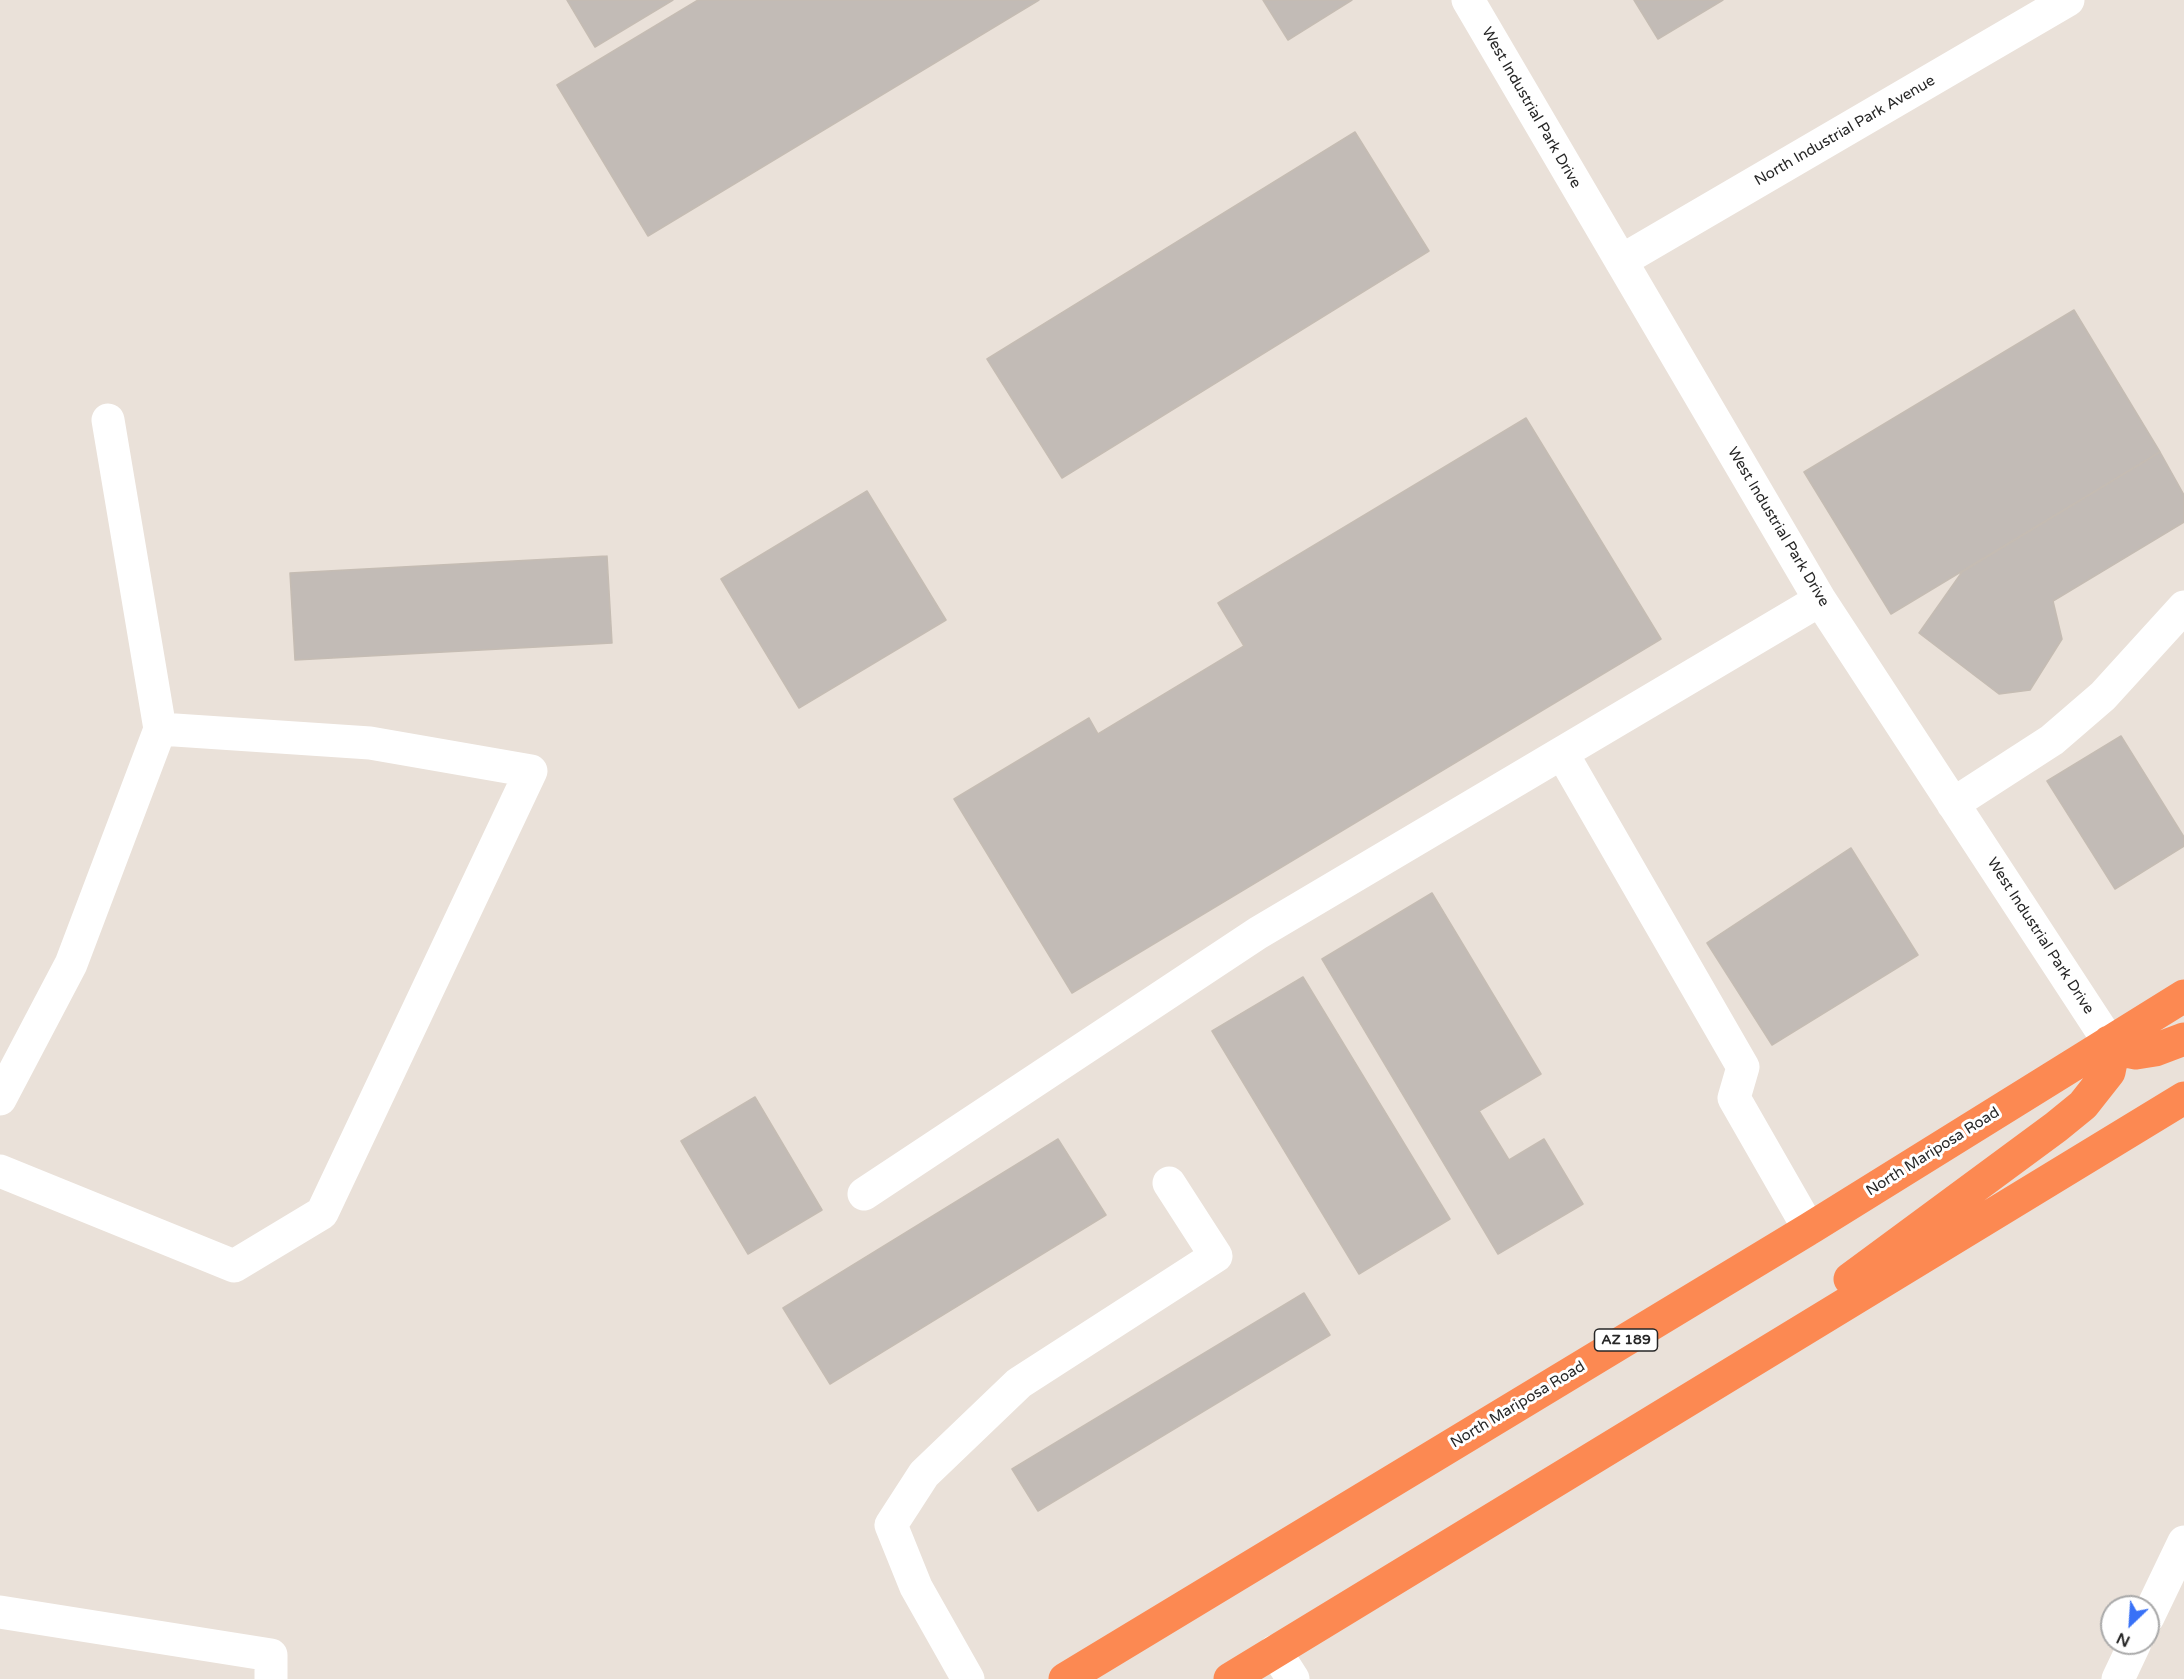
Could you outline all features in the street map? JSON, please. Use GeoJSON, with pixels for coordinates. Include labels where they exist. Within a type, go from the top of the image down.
{"type":"FeatureCollection","features":[{"type":"Feature","properties":{"kind":"highway","name":"North Mariposa Road"},"geometry":{"type":"LineString","coordinates":[[1065,1679],[1809,1229],[2184,996]]}},
{"type":"Feature","properties":{"kind":"highway"},"geometry":{"type":"LineString","coordinates":[[2109,1042],[2121,1050],[2136,1053],[2155,1050],[2184,1039]]}},
{"type":"Feature","properties":{"kind":"highway"},"geometry":{"type":"LineString","coordinates":[[1567,1474],[1844,1284],[2056,1127],[2083,1105],[2109,1072],[2112,1057],[2109,1042]]}},
{"type":"Feature","properties":{"kind":"highway"},"geometry":{"type":"LineString","coordinates":[[1230,1679],[2184,1098]]}},
{"type":"Feature","properties":{"kind":"street","name":"West Industrial Park Drive"},"geometry":{"type":"LineString","coordinates":[[1468,0],[1820,600],[2109,1042]]}},
{"type":"Feature","properties":{"kind":"street","name":"North Industrial Park Avenue"},"geometry":{"type":"LineString","coordinates":[[1621,261],[2068,0]]}},
{"type":"Feature","properties":{"kind":"street"},"geometry":{"type":"LineString","coordinates":[[0,1099],[71,964],[160,729],[108,420]]}},
{"type":"Feature","properties":{"kind":"street"},"geometry":{"type":"LineString","coordinates":[[864,1194],[1258,933],[1820,600]]}},
{"type":"Feature","properties":{"kind":"street"},"geometry":{"type":"LineString","coordinates":[[1953,804],[2052,740],[2103,696],[2184,607]]}},
{"type":"Feature","properties":{"kind":"street"},"geometry":{"type":"LineString","coordinates":[[0,1171],[234,1266],[322,1213],[531,771],[370,743],[160,729]]}},
{"type":"Feature","properties":{"kind":"street"},"geometry":{"type":"LineString","coordinates":[[1562,753],[1743,1067],[1734,1098],[1809,1229]]}},
{"type":"Feature","properties":{"kind":"street"},"geometry":{"type":"LineString","coordinates":[[968,1679],[916,1587],[891,1525],[924,1474],[1019,1383],[1216,1256],[1169,1183]]}},
{"type":"Feature","properties":{"kind":"street"},"geometry":{"type":"LineString","coordinates":[[2159,1595],[2184,1542]]}},
{"type":"Feature","properties":{"kind":"street"},"geometry":{"type":"LineString","coordinates":[[0,1612],[271,1655],[270,1679]]}},
{"type":"Feature","properties":{"kind":"street"},"geometry":{"type":"LineString","coordinates":[[1275,1652],[1293,1679]]}},
{"type":"Feature","properties":{"kind":"street"},"geometry":{"type":"LineString","coordinates":[[2118,1679],[2129,1655]]}},
{"type":"Feature","properties":{"kind":"building"},"geometry":{"type":"Polygon","coordinates":[[[567,0],[673,0],[595,47],[567,0]]]}},
{"type":"Feature","properties":{"kind":"building"},"geometry":{"type":"Polygon","coordinates":[[[698,0],[1039,0],[648,236],[557,85],[698,0]]]}},
{"type":"Feature","properties":{"kind":"building"},"geometry":{"type":"Polygon","coordinates":[[[1263,0],[1352,0],[1288,40],[1263,0]]]}},
{"type":"Feature","properties":{"kind":"building"},"geometry":{"type":"Polygon","coordinates":[[[1634,0],[1723,0],[1658,39],[1634,0]]]}},
{"type":"Feature","properties":{"kind":"building"},"geometry":{"type":"Polygon","coordinates":[[[1355,132],[1429,251],[1062,478],[987,359],[1355,132]]]}},
{"type":"Feature","properties":{"kind":"building"},"geometry":{"type":"Polygon","coordinates":[[[2074,310],[2160,452],[1891,614],[1804,472],[2074,310]]]}},
{"type":"Feature","properties":{"kind":"building"},"geometry":{"type":"Polygon","coordinates":[[[1526,418],[1661,639],[1072,993],[954,799],[1089,718],[1098,734],[1244,646],[1218,603],[1526,418]]]}},
{"type":"Feature","properties":{"kind":"building"},"geometry":{"type":"Polygon","coordinates":[[[2160,452],[2184,495],[2184,522],[2053,601],[2062,639],[2030,690],[1999,694],[1919,633],[1962,572],[2160,452]]]}},
{"type":"Feature","properties":{"kind":"building"},"geometry":{"type":"Polygon","coordinates":[[[867,491],[946,620],[799,708],[721,579],[867,491]]]}},
{"type":"Feature","properties":{"kind":"building"},"geometry":{"type":"Polygon","coordinates":[[[607,556],[612,643],[295,660],[290,573],[607,556]]]}},
{"type":"Feature","properties":{"kind":"building"},"geometry":{"type":"Polygon","coordinates":[[[2121,736],[2184,837],[2184,846],[2115,889],[2047,781],[2121,736]]]}},
{"type":"Feature","properties":{"kind":"building"},"geometry":{"type":"Polygon","coordinates":[[[1851,848],[1918,955],[1772,1045],[1707,943],[1851,848]]]}},
{"type":"Feature","properties":{"kind":"building"},"geometry":{"type":"Polygon","coordinates":[[[1432,893],[1541,1074],[1479,1111],[1509,1160],[1544,1139],[1583,1204],[1498,1254],[1322,959],[1432,893]]]}},
{"type":"Feature","properties":{"kind":"building"},"geometry":{"type":"Polygon","coordinates":[[[1303,977],[1450,1219],[1359,1274],[1212,1031],[1303,977]]]}},
{"type":"Feature","properties":{"kind":"building"},"geometry":{"type":"Polygon","coordinates":[[[755,1097],[822,1210],[748,1254],[681,1141],[755,1097]]]}},
{"type":"Feature","properties":{"kind":"building"},"geometry":{"type":"Polygon","coordinates":[[[1058,1139],[1106,1215],[830,1384],[783,1308],[1058,1139]]]}},
{"type":"Feature","properties":{"kind":"building"},"geometry":{"type":"Polygon","coordinates":[[[1304,1293],[1330,1335],[1038,1511],[1012,1469],[1304,1293]]]}}]}
